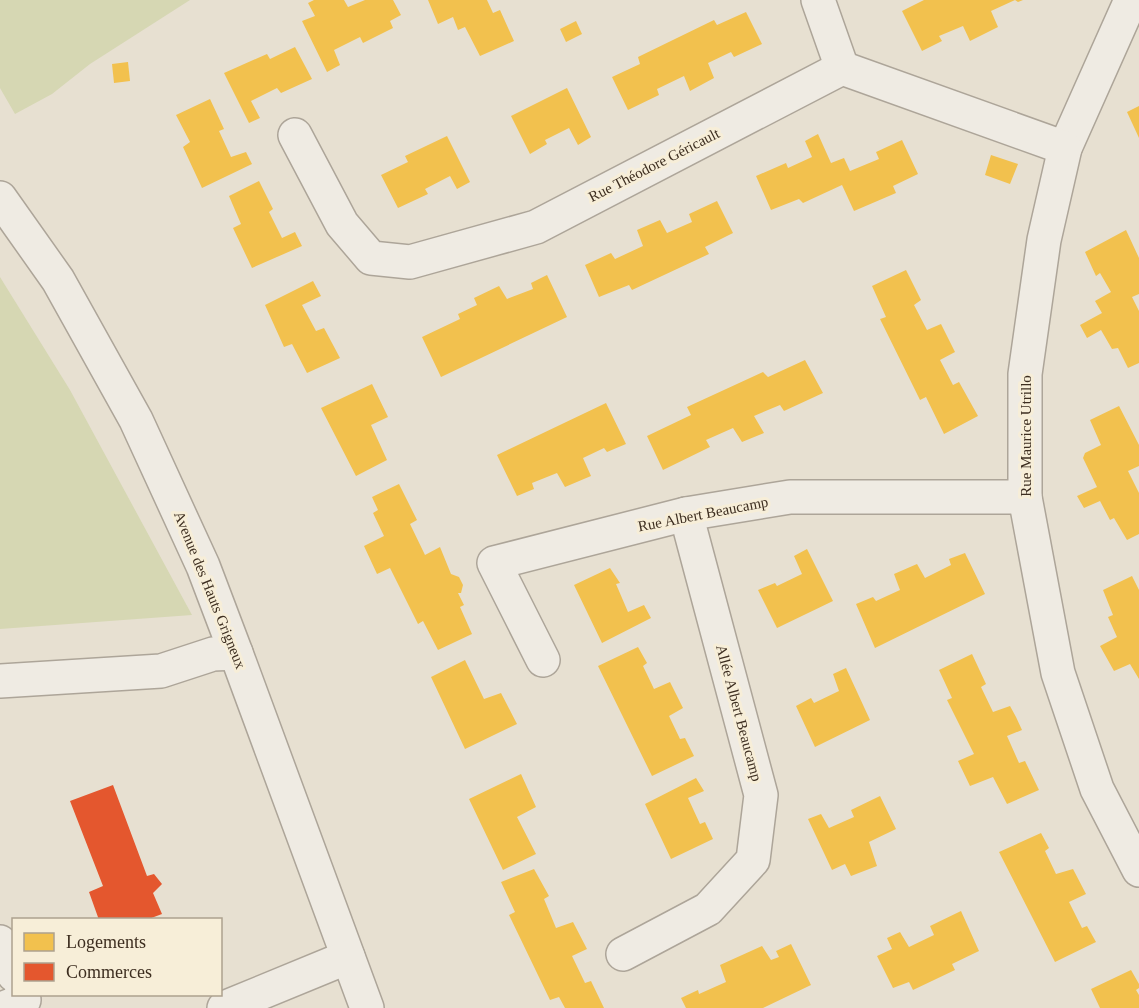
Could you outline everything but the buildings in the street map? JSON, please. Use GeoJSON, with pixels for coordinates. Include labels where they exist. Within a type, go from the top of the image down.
{"type":"FeatureCollection","features":[{"type":"Feature","properties":{"kind":"street"},"geometry":{"type":"LineString","coordinates":[[818,0],[842,68],[1065,148]]}},
{"type":"Feature","properties":{"kind":"street","name":"Rue Maurice Utrillo"},"geometry":{"type":"LineString","coordinates":[[1131,0],[1065,148],[1044,240],[1025,374],[1025,497],[1058,673],[1097,789],[1139,870]]}},
{"type":"Feature","properties":{"kind":"street","name":"Rue Théodore Géricault"},"geometry":{"type":"LineString","coordinates":[[295,135],[342,224],[371,258],[410,262],[536,227],[842,68]]}},
{"type":"Feature","properties":{"kind":"street","name":"Avenue des Hauts Grigneux"},"geometry":{"type":"LineString","coordinates":[[0,198],[58,280],[136,420],[202,566],[237,653],[366,1008]]}},
{"type":"Feature","properties":{"kind":"street","name":"Rue Albert Beaucamp"},"geometry":{"type":"LineString","coordinates":[[543,660],[494,563],[686,514],[790,497],[1025,497]]}},
{"type":"Feature","properties":{"kind":"street","name":"Allée Albert Beaucamp"},"geometry":{"type":"LineString","coordinates":[[623,954],[708,909],[753,860],[761,795],[686,514]]}},
{"type":"Feature","properties":{"kind":"street"},"geometry":{"type":"LineString","coordinates":[[0,681],[160,671],[213,654],[237,653]]}},
{"type":"Feature","properties":{"kind":"street"},"geometry":{"type":"LineString","coordinates":[[0,942],[12,970]]}},
{"type":"Feature","properties":{"kind":"street"},"geometry":{"type":"LineString","coordinates":[[231,1007],[348,957]]}},
{"type":"Feature","properties":{"kind":"street"},"geometry":{"type":"LineString","coordinates":[[4,1008],[24,1000],[22,996]]}},
{"type":"Feature","properties":{"kind":"green space"},"geometry":{"type":"Polygon","coordinates":[[[0,0],[190,0],[90,64],[52,94],[15,114],[0,88],[0,0]]]}},
{"type":"Feature","properties":{"kind":"green space"},"geometry":{"type":"Polygon","coordinates":[[[0,277],[70,390],[192,615],[0,629],[0,277]]]}}]}
